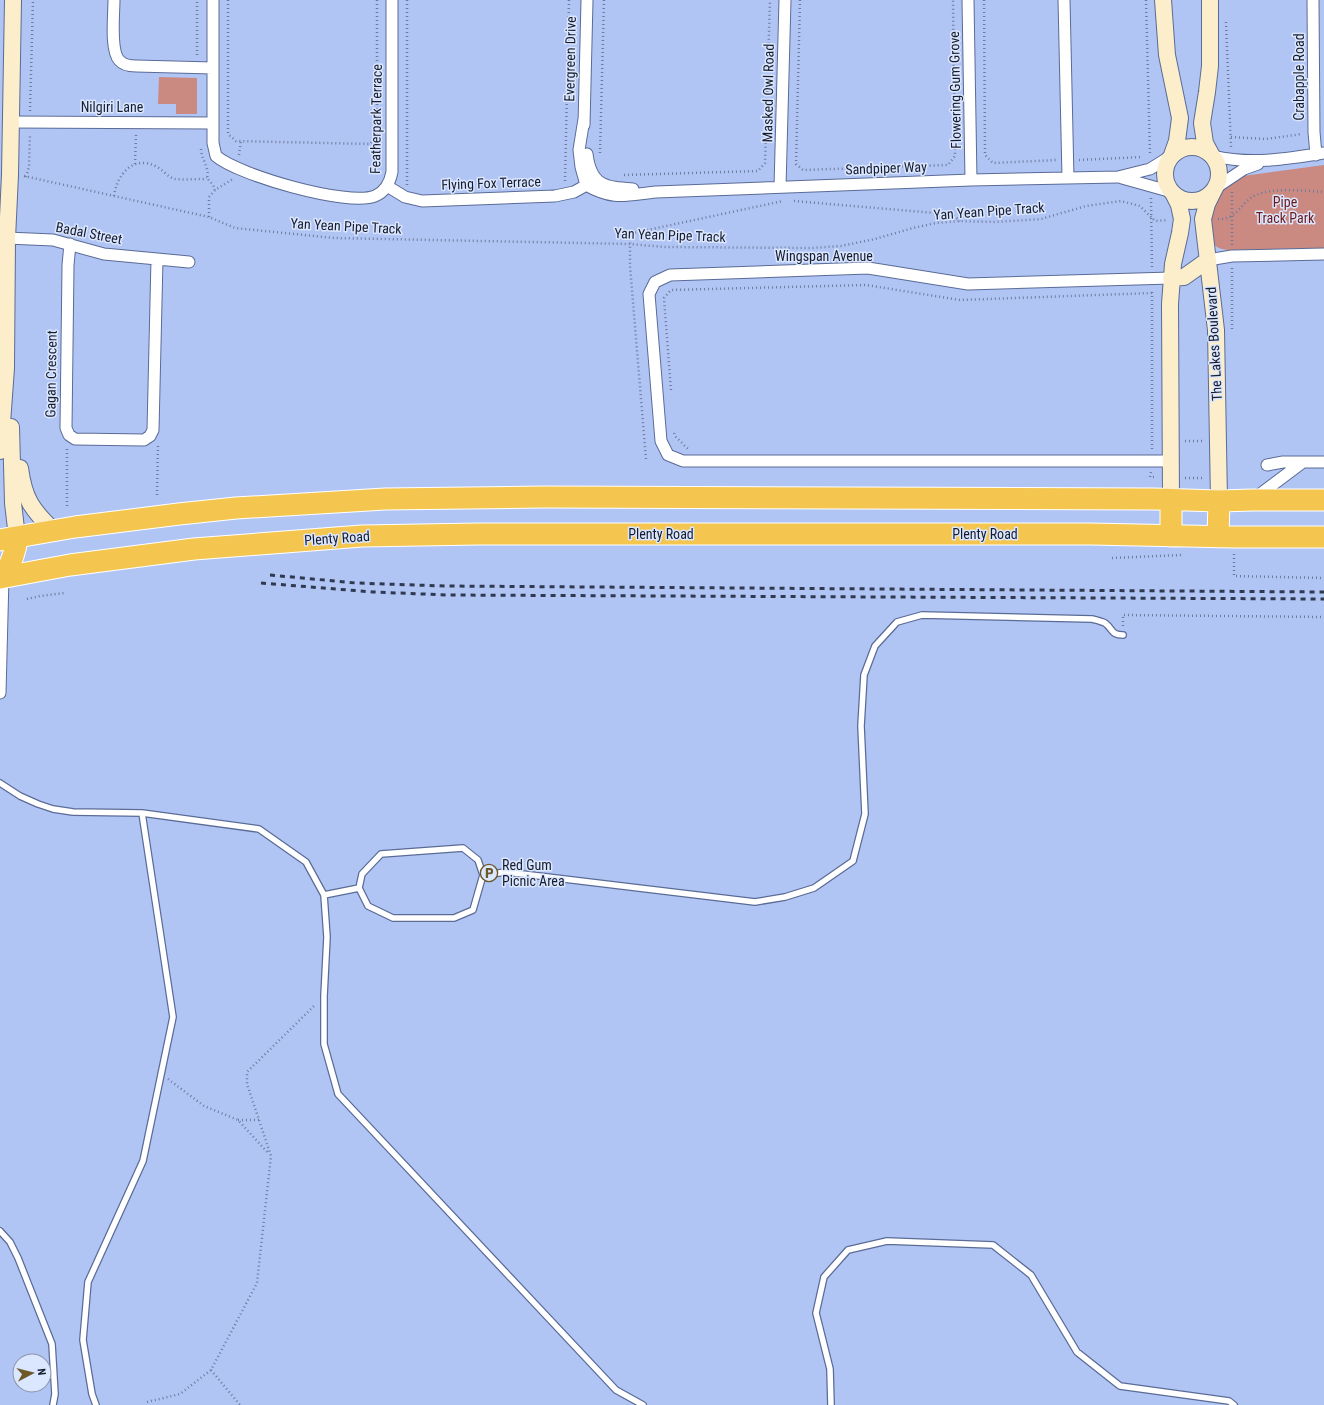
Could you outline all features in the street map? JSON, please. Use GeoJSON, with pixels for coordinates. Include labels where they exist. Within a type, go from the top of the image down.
{"type":"FeatureCollection","features":[{"type":"Feature","properties":{"kind":"highway"},"geometry":{"type":"LineString","coordinates":[[8,538],[193,512],[385,499],[543,497],[1219,501],[1324,500]]}},
{"type":"Feature","properties":{"kind":"highway"},"geometry":{"type":"LineString","coordinates":[[1171,500],[1171,536]]}},
{"type":"Feature","properties":{"kind":"highway"},"geometry":{"type":"LineString","coordinates":[[1219,501],[1222,546]]}},
{"type":"Feature","properties":{"kind":"highway","name":"Plenty Road"},"geometry":{"type":"LineString","coordinates":[[1,575],[70,564],[194,549],[362,536],[479,534],[1090,534],[1171,536],[1222,546],[1324,538]]}},
{"type":"Feature","properties":{"kind":"highway"},"geometry":{"type":"LineString","coordinates":[[1,575],[13,558],[16,546],[8,538]]}},
{"type":"Feature","properties":{"kind":"street"},"geometry":{"type":"LineString","coordinates":[[8,538],[13,503],[10,411],[6,368],[3,238],[10,176],[7,124],[13,0]]}},
{"type":"Feature","properties":{"kind":"street"},"geometry":{"type":"LineString","coordinates":[[114,0],[114,50],[119,60],[124,64],[136,66],[213,68]]}},
{"type":"Feature","properties":{"kind":"street","name":"Featherpark Terrace"},"geometry":{"type":"LineString","coordinates":[[213,0],[213,143],[216,156],[236,168],[298,189],[340,197],[362,198],[375,196],[387,186],[392,172],[392,0]]}},
{"type":"Feature","properties":{"kind":"street","name":"Evergreen Drive"},"geometry":{"type":"LineString","coordinates":[[587,0],[584,119],[579,150],[581,168],[591,182]]}},
{"type":"Feature","properties":{"kind":"street","name":"Masked Owl Road"},"geometry":{"type":"LineString","coordinates":[[780,187],[785,0]]}},
{"type":"Feature","properties":{"kind":"street","name":"Flowering Gum Grove"},"geometry":{"type":"LineString","coordinates":[[968,0],[970,180]]}},
{"type":"Feature","properties":{"kind":"street"},"geometry":{"type":"LineString","coordinates":[[1064,0],[1068,178]]}},
{"type":"Feature","properties":{"kind":"street"},"geometry":{"type":"LineString","coordinates":[[1163,0],[1167,55],[1180,118],[1177,141],[1172,155],[1167,163],[1165,178],[1167,185],[1179,205],[1182,219],[1171,278],[1171,500]]}},
{"type":"Feature","properties":{"kind":"street"},"geometry":{"type":"LineString","coordinates":[[1210,0],[1210,66],[1202,123],[1205,143],[1217,164],[1219,173],[1218,181],[1214,190]]}},
{"type":"Feature","properties":{"kind":"street","name":"Crabapple Road"},"geometry":{"type":"LineString","coordinates":[[1313,0],[1314,132],[1320,154]]}},
{"type":"Feature","properties":{"kind":"street","name":"Nilgiri Lane"},"geometry":{"type":"LineString","coordinates":[[7,124],[136,122],[213,123]]}},
{"type":"Feature","properties":{"kind":"street"},"geometry":{"type":"LineString","coordinates":[[1172,155],[1179,150],[1188,147],[1197,147],[1205,150],[1212,156],[1232,160],[1270,161]]}},
{"type":"Feature","properties":{"kind":"street"},"geometry":{"type":"LineString","coordinates":[[1172,192],[1180,198],[1189,201],[1198,200],[1207,196],[1232,176],[1244,169],[1270,161],[1320,154]]}},
{"type":"Feature","properties":{"kind":"street","name":"Sandpiper Way"},"geometry":{"type":"LineString","coordinates":[[591,182],[599,193],[615,196],[656,192],[780,187],[970,180],[1118,177],[1150,169],[1162,163],[1172,155]]}},
{"type":"Feature","properties":{"kind":"street","name":"Sandpiper Way"},"geometry":{"type":"LineString","coordinates":[[1118,177],[1172,192]]}},
{"type":"Feature","properties":{"kind":"street","name":"Flying Fox Terrace"},"geometry":{"type":"LineString","coordinates":[[387,186],[405,197],[417,200],[430,200],[555,196],[574,192],[591,182]]}},
{"type":"Feature","properties":{"kind":"street","name":"The Lakes Boulevard"},"geometry":{"type":"LineString","coordinates":[[1214,190],[1207,204],[1203,219],[1216,330],[1219,501]]}},
{"type":"Feature","properties":{"kind":"street","name":"Badal Street"},"geometry":{"type":"LineString","coordinates":[[3,238],[53,240],[104,254],[189,262]]}},
{"type":"Feature","properties":{"kind":"street","name":"Gagan Crescent"},"geometry":{"type":"LineString","coordinates":[[70,244],[68,264],[66,428],[69,435],[75,439],[144,440],[150,436]]}},
{"type":"Feature","properties":{"kind":"street"},"geometry":{"type":"LineString","coordinates":[[1171,278],[1184,277],[1208,260],[1232,256],[1324,254]]}},
{"type":"Feature","properties":{"kind":"street"},"geometry":{"type":"LineString","coordinates":[[150,436],[153,430],[157,259]]}},
{"type":"Feature","properties":{"kind":"street","name":"Wingspan Avenue"},"geometry":{"type":"LineString","coordinates":[[1152,461],[683,461],[668,455],[661,441],[649,294],[655,282],[670,275],[868,268],[968,284],[1171,278]]}},
{"type":"Feature","properties":{"kind":"street"},"geometry":{"type":"LineString","coordinates":[[0,451],[6,368]]}},
{"type":"Feature","properties":{"kind":"street"},"geometry":{"type":"LineString","coordinates":[[8,386],[15,423],[24,490],[34,511],[54,531]]}},
{"type":"Feature","properties":{"kind":"street"},"geometry":{"type":"LineString","coordinates":[[1152,461],[1171,461]]}},
{"type":"Feature","properties":{"kind":"street"},"geometry":{"type":"LineString","coordinates":[[1252,500],[1303,462]]}},
{"type":"Feature","properties":{"kind":"street"},"geometry":{"type":"LineString","coordinates":[[1267,465],[1324,462]]}},
{"type":"Feature","properties":{"kind":"street"},"geometry":{"type":"LineString","coordinates":[[0,693],[1,575]]}},
{"type":"Feature","properties":{"kind":"lane"},"geometry":{"type":"LineString","coordinates":[[483,875],[506,872],[755,902],[785,897],[814,888],[853,861],[865,814],[861,726],[864,675],[875,646],[897,622],[922,615],[1092,619],[1106,624],[1113,633],[1123,635]]}},
{"type":"Feature","properties":{"kind":"lane"},"geometry":{"type":"LineString","coordinates":[[0,783],[20,796],[53,809],[73,812],[142,813],[258,829],[306,862],[324,895],[327,937],[324,996],[324,1044],[338,1094],[616,1390],[643,1405]]}},
{"type":"Feature","properties":{"kind":"lane"},"geometry":{"type":"LineString","coordinates":[[96,1405],[92,1394],[83,1340],[88,1282],[143,1161],[173,1017],[142,813]]}},
{"type":"Feature","properties":{"kind":"lane"},"geometry":{"type":"LineString","coordinates":[[463,848],[478,860],[483,875],[473,910],[454,918],[393,918],[368,906],[359,888],[362,874],[382,854],[463,848]]}},
{"type":"Feature","properties":{"kind":"lane"},"geometry":{"type":"LineString","coordinates":[[324,895],[359,888]]}},
{"type":"Feature","properties":{"kind":"lane"},"geometry":{"type":"LineString","coordinates":[[0,1231],[10,1242],[18,1258],[52,1344],[55,1394],[53,1405]]}},
{"type":"Feature","properties":{"kind":"lane"},"geometry":{"type":"LineString","coordinates":[[831,1405],[830,1369],[816,1313],[824,1277],[848,1250],[887,1241],[993,1245],[1031,1275],[1077,1352],[1120,1386],[1229,1401],[1234,1405]]}},
{"type":"Feature","properties":{"kind":"path"},"geometry":{"type":"LineString","coordinates":[[31,77],[33,0]]}},
{"type":"Feature","properties":{"kind":"path"},"geometry":{"type":"LineString","coordinates":[[197,0],[197,68]]}},
{"type":"Feature","properties":{"kind":"path"},"geometry":{"type":"LineString","coordinates":[[228,0],[228,134],[236,141],[370,144],[377,135],[377,0]]}},
{"type":"Feature","properties":{"kind":"path"},"geometry":{"type":"LineString","coordinates":[[405,197],[407,189],[407,0]]}},
{"type":"Feature","properties":{"kind":"path"},"geometry":{"type":"LineString","coordinates":[[568,193],[565,182],[569,0]]}},
{"type":"Feature","properties":{"kind":"path"},"geometry":{"type":"LineString","coordinates":[[600,158],[604,0]]}},
{"type":"Feature","properties":{"kind":"path"},"geometry":{"type":"LineString","coordinates":[[620,175],[758,171],[762,167],[765,163],[770,0]]}},
{"type":"Feature","properties":{"kind":"path"},"geometry":{"type":"LineString","coordinates":[[800,0],[796,164],[803,170],[948,165],[955,156],[953,0]]}},
{"type":"Feature","properties":{"kind":"path"},"geometry":{"type":"LineString","coordinates":[[984,0],[985,155],[993,163],[1150,157]]}},
{"type":"Feature","properties":{"kind":"path"},"geometry":{"type":"LineString","coordinates":[[1146,0],[1150,169]]}},
{"type":"Feature","properties":{"kind":"path"},"geometry":{"type":"LineString","coordinates":[[1226,15],[1232,160]]}},
{"type":"Feature","properties":{"kind":"path"},"geometry":{"type":"LineString","coordinates":[[135,164],[136,122]]}},
{"type":"Feature","properties":{"kind":"path"},"geometry":{"type":"LineString","coordinates":[[1231,137],[1266,139],[1314,132]]}},
{"type":"Feature","properties":{"kind":"path"},"geometry":{"type":"LineString","coordinates":[[114,196],[115,187],[120,176],[135,164],[156,166],[174,179],[207,178],[215,190]]}},
{"type":"Feature","properties":{"kind":"path"},"geometry":{"type":"LineString","coordinates":[[209,217],[209,197],[215,190],[232,180],[236,168]]}},
{"type":"Feature","properties":{"kind":"path","name":"Yan Yean Pipe Track"},"geometry":{"type":"LineString","coordinates":[[10,176],[30,177],[209,217],[235,228],[334,238],[630,244],[664,247],[812,248],[841,246],[936,223],[960,221],[995,222],[1041,219],[1086,206],[1120,201],[1140,206],[1151,218]]}},
{"type":"Feature","properties":{"kind":"path"},"geometry":{"type":"LineString","coordinates":[[1232,176],[1232,335]]}},
{"type":"Feature","properties":{"kind":"path"},"geometry":{"type":"LineString","coordinates":[[1150,185],[1152,279],[1152,461],[1150,477],[1219,478]]}},
{"type":"Feature","properties":{"kind":"path"},"geometry":{"type":"LineString","coordinates":[[1203,219],[1224,219],[1232,216],[1250,198],[1256,195],[1278,191],[1324,192]]}},
{"type":"Feature","properties":{"kind":"path"},"geometry":{"type":"LineString","coordinates":[[646,459],[630,266],[629,234],[786,200]]}},
{"type":"Feature","properties":{"kind":"path"},"geometry":{"type":"LineString","coordinates":[[794,201],[935,213],[954,216],[960,221]]}},
{"type":"Feature","properties":{"kind":"path"},"geometry":{"type":"LineString","coordinates":[[1151,218],[1155,221],[1182,219]]}},
{"type":"Feature","properties":{"kind":"path"},"geometry":{"type":"LineString","coordinates":[[671,393],[664,298],[671,290],[866,285],[960,300],[1152,293]]}},
{"type":"Feature","properties":{"kind":"path"},"geometry":{"type":"LineString","coordinates":[[674,433],[675,436],[688,449],[696,449]]}},
{"type":"Feature","properties":{"kind":"path"},"geometry":{"type":"LineString","coordinates":[[67,506],[67,448],[69,435]]}},
{"type":"Feature","properties":{"kind":"path"},"geometry":{"type":"LineString","coordinates":[[150,436],[158,445],[157,495]]}},
{"type":"Feature","properties":{"kind":"path"},"geometry":{"type":"LineString","coordinates":[[1152,443],[1161,444],[1170,441],[1209,441],[1218,445]]}},
{"type":"Feature","properties":{"kind":"path"},"geometry":{"type":"LineString","coordinates":[[1144,448],[1152,448]]}},
{"type":"Feature","properties":{"kind":"path"},"geometry":{"type":"LineString","coordinates":[[1222,546],[1234,554],[1234,576],[1324,578]]}},
{"type":"Feature","properties":{"kind":"path"},"geometry":{"type":"LineString","coordinates":[[1112,558],[1189,555]]}},
{"type":"Feature","properties":{"kind":"path"},"geometry":{"type":"LineString","coordinates":[[27,599],[64,593]]}},
{"type":"Feature","properties":{"kind":"path"},"geometry":{"type":"LineString","coordinates":[[1123,635],[1123,615],[1324,616]]}},
{"type":"Feature","properties":{"kind":"path"},"geometry":{"type":"LineString","coordinates":[[147,1402],[180,1394],[211,1370],[257,1283],[271,1156],[247,1084],[247,1072],[324,996]]}},
{"type":"Feature","properties":{"kind":"path"},"geometry":{"type":"LineString","coordinates":[[161,1074],[204,1106],[238,1120],[259,1120]]}},
{"type":"Feature","properties":{"kind":"path"},"geometry":{"type":"LineString","coordinates":[[238,1120],[271,1156]]}},
{"type":"Feature","properties":{"kind":"path"},"geometry":{"type":"LineString","coordinates":[[211,1370],[240,1405]]}},
{"type":"Feature","properties":{"kind":"green space"},"geometry":{"type":"Polygon","coordinates":[[[159,77],[197,78],[197,114],[176,114],[176,104],[158,104],[159,77]]]}},
{"type":"Feature","properties":{"kind":"green space","name":"Pipe Track Park"},"geometry":{"type":"Polygon","coordinates":[[[1324,165],[1324,248],[1227,250],[1221,249],[1214,245],[1210,233],[1211,220],[1216,202],[1225,188],[1243,176],[1324,165]]]}},
{"type":"Feature","properties":{"kind":"railway"},"geometry":{"type":"LineString","coordinates":[[270,575],[356,583],[445,586],[1324,592]]}},
{"type":"Feature","properties":{"kind":"railway"},"geometry":{"type":"LineString","coordinates":[[261,583],[373,592],[448,595],[1324,599]]}},
{"type":"Feature","properties":{"kind":"place","name":"Red Gum Picnic Area"},"geometry":{"type":"Point","coordinates":[489,873]}}]}
